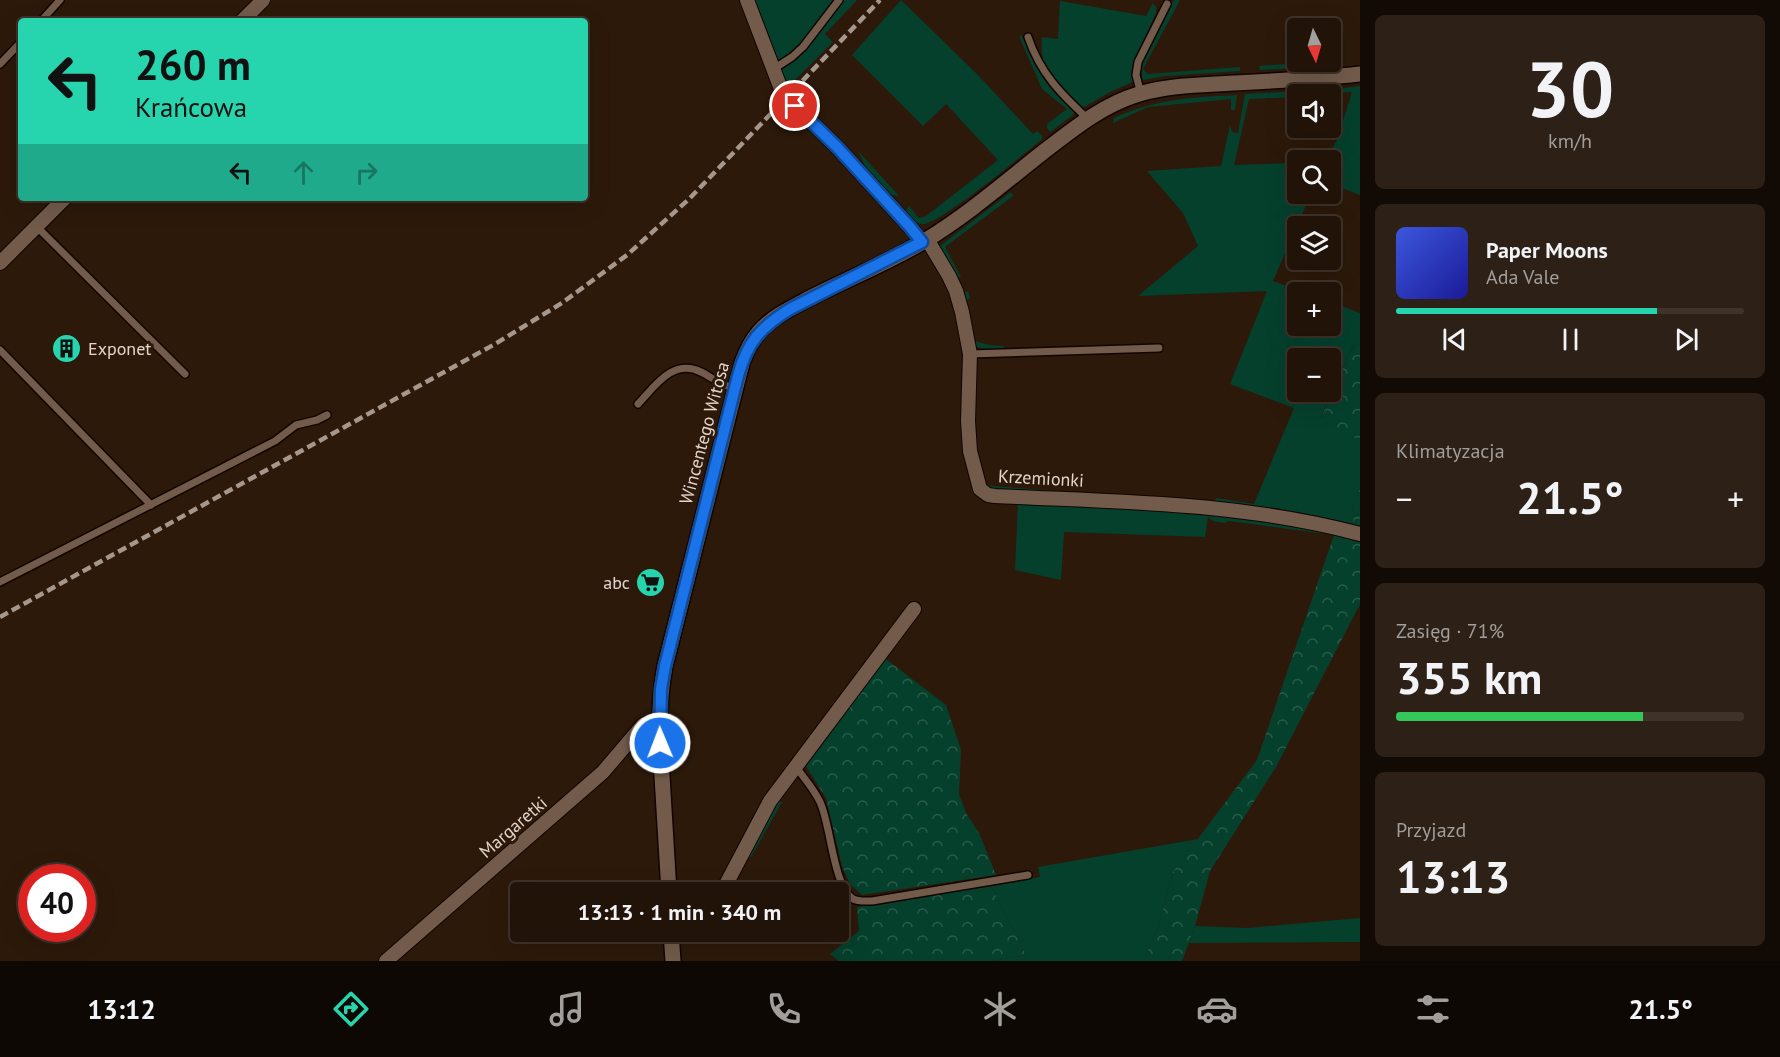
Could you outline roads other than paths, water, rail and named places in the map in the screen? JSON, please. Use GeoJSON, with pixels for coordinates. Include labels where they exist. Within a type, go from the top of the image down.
{"type":"FeatureCollection","features":[{"type":"Feature","properties":{"kind":"street"},"geometry":{"type":"LineString","coordinates":[[245,18],[263,0]]}},
{"type":"Feature","properties":{"kind":"street","name":"Krzemionki"},"geometry":{"type":"LineString","coordinates":[[747,0],[781,89],[924,241],[950,276],[957,291],[970,354],[968,438],[980,489],[988,495],[1231,510],[1335,527],[1360,534]]}},
{"type":"Feature","properties":{"kind":"street","name":"Wincentego Witosa"},"geometry":{"type":"LineString","coordinates":[[668,882],[659,718],[661,689],[735,388],[749,345],[759,332],[773,319],[924,241],[963,215],[1055,142],[1088,119],[1117,103],[1165,88],[1360,74]]}},
{"type":"Feature","properties":{"kind":"street"},"geometry":{"type":"LineString","coordinates":[[0,262],[62,201]]}},
{"type":"Feature","properties":{"kind":"street"},"geometry":{"type":"LineString","coordinates":[[728,882],[770,801],[914,609]]}},
{"type":"Feature","properties":{"kind":"street","name":"Margaretki"},"geometry":{"type":"LineString","coordinates":[[386,961],[603,772],[643,725],[659,718]]}},
{"type":"Feature","properties":{"kind":"street"},"geometry":{"type":"LineString","coordinates":[[672,942],[673,961]]}},
{"type":"Feature","properties":{"kind":"lane"},"geometry":{"type":"LineString","coordinates":[[44,18],[60,0]]}},
{"type":"Feature","properties":{"kind":"lane"},"geometry":{"type":"LineString","coordinates":[[772,70],[803,47],[839,0]]}},
{"type":"Feature","properties":{"kind":"lane"},"geometry":{"type":"LineString","coordinates":[[1141,94],[1136,75],[1138,62],[1167,4]]}},
{"type":"Feature","properties":{"kind":"lane"},"geometry":{"type":"LineString","coordinates":[[1028,38],[1033,53],[1045,74],[1088,119]]}},
{"type":"Feature","properties":{"kind":"lane"},"geometry":{"type":"LineString","coordinates":[[0,64],[18,45]]}},
{"type":"Feature","properties":{"kind":"lane"},"geometry":{"type":"LineString","coordinates":[[36,226],[185,374]]}},
{"type":"Feature","properties":{"kind":"lane"},"geometry":{"type":"LineString","coordinates":[[970,354],[1160,348]]}},
{"type":"Feature","properties":{"kind":"lane"},"geometry":{"type":"LineString","coordinates":[[0,350],[151,505]]}},
{"type":"Feature","properties":{"kind":"lane"},"geometry":{"type":"LineString","coordinates":[[638,404],[667,374],[685,368],[700,372],[726,386],[735,388]]}},
{"type":"Feature","properties":{"kind":"lane"},"geometry":{"type":"LineString","coordinates":[[0,582],[275,441],[296,424],[317,420],[327,415]]}},
{"type":"Feature","properties":{"kind":"lane"},"geometry":{"type":"LineString","coordinates":[[796,766],[820,802],[840,878],[845,890],[853,899],[872,901],[1028,875]]}},
{"type":"Feature","properties":{"kind":"railway"},"geometry":{"type":"LineString","coordinates":[[0,617],[495,344],[562,303],[627,255],[689,199],[880,0]]}},
{"type":"Feature","properties":{"kind":"place","name":"Exponet"},"geometry":{"type":"Point","coordinates":[67,348]}},
{"type":"Feature","properties":{"kind":"place","name":"abc"},"geometry":{"type":"Point","coordinates":[651,582]}}]}
